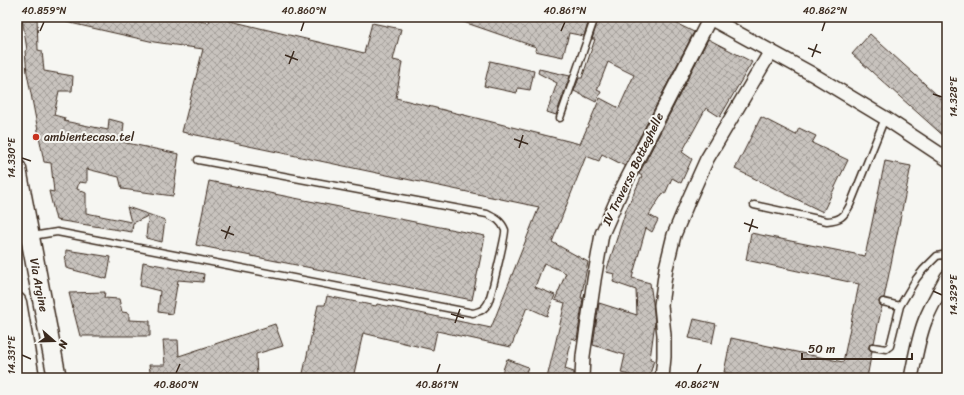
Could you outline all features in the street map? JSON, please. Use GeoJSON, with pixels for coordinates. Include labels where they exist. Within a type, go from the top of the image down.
{"type":"FeatureCollection","features":[{"type":"Feature","properties":{"kind":"street"},"geometry":{"type":"LineString","coordinates":[[709,17],[812,74],[885,118],[947,159]]}},
{"type":"Feature","properties":{"kind":"street","name":"IV Traversa Botteghelle"},"geometry":{"type":"LineString","coordinates":[[582,378],[584,349],[602,234],[621,191],[709,17]]}},
{"type":"Feature","properties":{"kind":"street"},"geometry":{"type":"LineString","coordinates":[[662,378],[664,335],[661,305],[666,268],[674,235],[707,159],[771,51]]}},
{"type":"Feature","properties":{"kind":"street","name":"Via Argine"},"geometry":{"type":"LineString","coordinates":[[17,169],[57,378]]}},
{"type":"Feature","properties":{"kind":"street"},"geometry":{"type":"LineString","coordinates":[[911,378],[925,321],[947,277]]}},
{"type":"Feature","properties":{"kind":"street","name":"Via Argine"},"geometry":{"type":"LineString","coordinates":[[17,307],[30,378]]}},
{"type":"Feature","properties":{"kind":"lane"},"geometry":{"type":"LineString","coordinates":[[560,118],[594,17]]}},
{"type":"Feature","properties":{"kind":"lane"},"geometry":{"type":"LineString","coordinates":[[754,206],[827,221],[841,218],[846,213],[850,205],[885,118]]}},
{"type":"Feature","properties":{"kind":"lane"},"geometry":{"type":"LineString","coordinates":[[30,236],[57,232],[473,313],[483,310],[489,301],[505,231],[500,221],[487,214],[198,160]]}},
{"type":"Feature","properties":{"kind":"lane"},"geometry":{"type":"LineString","coordinates":[[873,347],[886,349],[890,346],[900,306],[916,279],[937,256],[942,255],[947,257]]}},
{"type":"Feature","properties":{"kind":"lane"},"geometry":{"type":"LineString","coordinates":[[883,302],[900,306]]}},
{"type":"Feature","properties":{"kind":"building"},"geometry":{"type":"Polygon","coordinates":[[[22,17],[37,17],[38,50],[42,51],[44,71],[73,76],[72,91],[59,91],[54,115],[65,118],[64,121],[108,130],[109,119],[124,123],[122,142],[179,154],[173,196],[122,189],[119,177],[87,169],[87,183],[79,182],[77,189],[86,193],[86,213],[131,222],[127,207],[165,220],[162,242],[146,238],[148,216],[133,223],[132,232],[56,220],[49,191],[54,192],[51,163],[44,162],[27,73],[25,51],[27,50],[22,17]]]}},
{"type":"Feature","properties":{"kind":"building"},"geometry":{"type":"Polygon","coordinates":[[[66,17],[181,17],[209,23],[210,17],[214,17],[364,53],[372,23],[401,29],[393,60],[402,62],[396,98],[580,144],[600,98],[619,108],[634,75],[608,62],[597,90],[601,92],[596,102],[574,91],[579,78],[582,78],[595,39],[592,39],[599,17],[663,17],[694,32],[625,166],[602,154],[599,161],[586,156],[552,242],[588,262],[581,298],[583,298],[577,340],[572,338],[565,369],[574,372],[574,378],[547,378],[565,303],[555,300],[566,273],[544,263],[535,287],[555,295],[547,316],[527,307],[511,347],[437,331],[433,350],[363,333],[353,378],[302,378],[318,305],[325,305],[327,296],[376,306],[377,304],[491,328],[539,207],[182,132],[203,49],[154,42],[66,22],[66,17]]]}},
{"type":"Feature","properties":{"kind":"building"},"geometry":{"type":"Polygon","coordinates":[[[455,17],[590,17],[584,36],[569,33],[563,57],[535,51],[536,47],[455,19],[455,17]]]}},
{"type":"Feature","properties":{"kind":"building"},"geometry":{"type":"Polygon","coordinates":[[[870,34],[947,104],[947,139],[852,54],[870,34]]]}},
{"type":"Feature","properties":{"kind":"building"},"geometry":{"type":"Polygon","coordinates":[[[708,39],[752,62],[720,117],[706,108],[682,152],[692,159],[681,183],[672,178],[665,194],[663,193],[649,215],[658,220],[652,232],[646,228],[632,278],[650,283],[655,322],[650,359],[654,360],[649,378],[642,378],[621,373],[625,355],[593,345],[599,303],[637,315],[636,290],[613,282],[615,274],[606,272],[626,210],[642,176],[639,174],[708,39]]]}},
{"type":"Feature","properties":{"kind":"building"},"geometry":{"type":"Polygon","coordinates":[[[490,61],[534,71],[530,90],[518,88],[517,93],[484,86],[490,61]]]}},
{"type":"Feature","properties":{"kind":"building"},"geometry":{"type":"Polygon","coordinates":[[[539,69],[570,76],[556,115],[547,112],[557,83],[538,73],[539,69]]]}},
{"type":"Feature","properties":{"kind":"building"},"geometry":{"type":"Polygon","coordinates":[[[761,117],[796,135],[799,128],[816,136],[812,143],[848,160],[823,212],[735,169],[761,117]]]}},
{"type":"Feature","properties":{"kind":"building"},"geometry":{"type":"Polygon","coordinates":[[[885,161],[911,166],[884,298],[880,299],[879,301],[880,305],[882,306],[874,343],[871,343],[869,346],[869,349],[872,351],[867,378],[752,378],[724,372],[731,338],[843,362],[859,284],[746,260],[751,233],[865,256],[885,161]]]}},
{"type":"Feature","properties":{"kind":"building"},"geometry":{"type":"Polygon","coordinates":[[[209,181],[485,236],[472,300],[196,245],[209,181]]]}},
{"type":"Feature","properties":{"kind":"building"},"geometry":{"type":"Polygon","coordinates":[[[66,250],[111,257],[107,279],[66,268],[66,250]]]}},
{"type":"Feature","properties":{"kind":"building"},"geometry":{"type":"Polygon","coordinates":[[[143,262],[204,274],[203,282],[178,280],[172,314],[158,312],[160,291],[140,286],[143,262]]]}},
{"type":"Feature","properties":{"kind":"building"},"geometry":{"type":"Polygon","coordinates":[[[105,292],[104,298],[119,299],[122,312],[129,313],[129,320],[150,321],[150,336],[80,336],[69,293],[105,292]]]}},
{"type":"Feature","properties":{"kind":"building"},"geometry":{"type":"Polygon","coordinates":[[[694,319],[716,324],[712,343],[689,338],[694,319]]]}},
{"type":"Feature","properties":{"kind":"building"},"geometry":{"type":"Polygon","coordinates":[[[275,324],[283,346],[256,354],[257,378],[151,378],[149,365],[165,365],[163,340],[178,340],[179,356],[275,324]]]}},
{"type":"Feature","properties":{"kind":"building"},"geometry":{"type":"Polygon","coordinates":[[[507,359],[528,367],[524,378],[500,378],[507,359]]]}},
{"type":"Feature","properties":{"kind":"place","name":"ambientecasa.tel"},"geometry":{"type":"Point","coordinates":[36,137]}}]}
